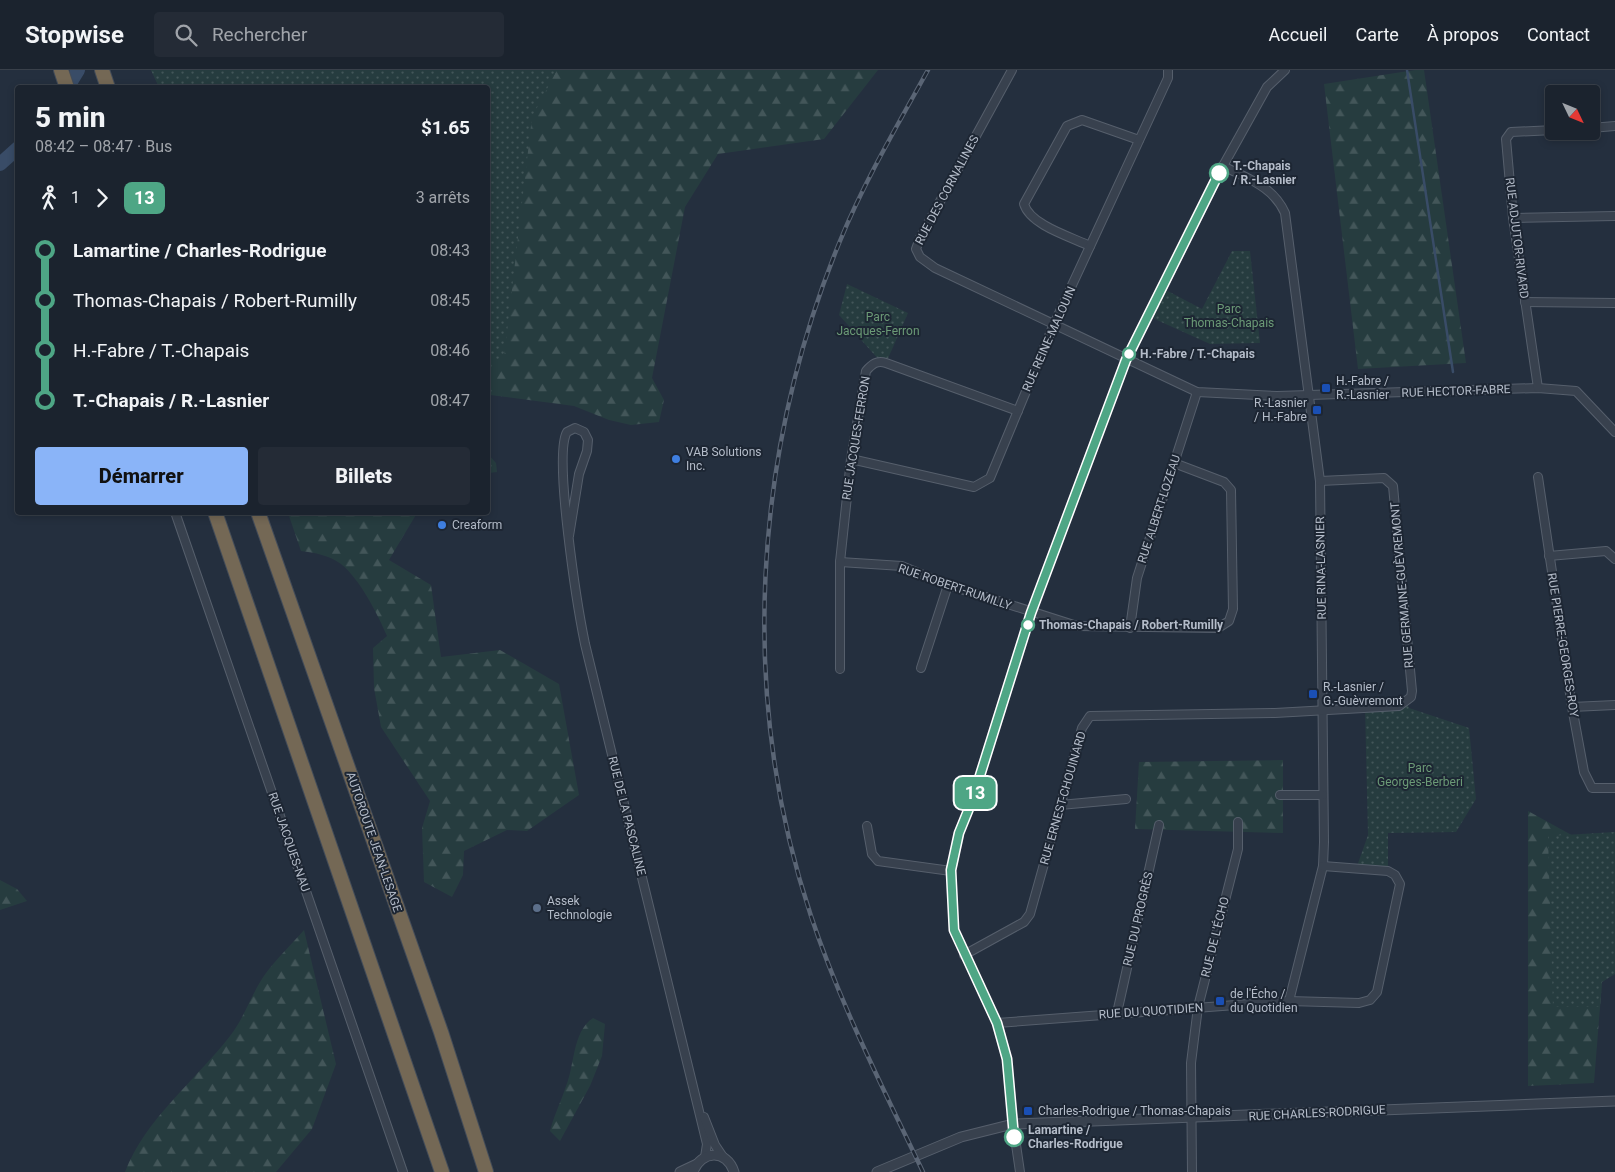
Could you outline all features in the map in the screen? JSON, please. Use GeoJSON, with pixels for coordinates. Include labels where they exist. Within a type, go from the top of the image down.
{"type":"FeatureCollection","features":[{"type":"Feature","properties":{"kind":"highway"},"geometry":{"type":"LineString","coordinates":[[61,70],[66,85]]}},
{"type":"Feature","properties":{"kind":"highway"},"geometry":{"type":"LineString","coordinates":[[102,70],[107,85]]}},
{"type":"Feature","properties":{"kind":"highway"},"geometry":{"type":"LineString","coordinates":[[216,515],[442,1172]]}},
{"type":"Feature","properties":{"kind":"highway","name":"AUTOROUTE JEAN-LESAGE"},"geometry":{"type":"LineString","coordinates":[[259,515],[441,1032],[486,1172]]}},
{"type":"Feature","properties":{"kind":"street","name":"RUE DES CORNALINES"},"geometry":{"type":"LineString","coordinates":[[1012,70],[920,238],[916,249],[920,257],[935,268],[1054,324]]}},
{"type":"Feature","properties":{"kind":"street","name":"RUE REINE-MALOUIN"},"geometry":{"type":"LineString","coordinates":[[851,459],[974,487],[990,478],[1054,324],[1168,78],[1168,70]]}},
{"type":"Feature","properties":{"kind":"street"},"geometry":{"type":"LineString","coordinates":[[1020,1172],[1012,1124],[1007,1059],[997,1023],[954,930],[951,870],[959,833],[972,801],[1031,613],[1126,360],[1223,166],[1267,87],[1286,70]]}},
{"type":"Feature","properties":{"kind":"street"},"geometry":{"type":"LineString","coordinates":[[1090,246],[1035,220],[1026,213],[1024,204],[1067,126],[1082,120],[1139,140]]}},
{"type":"Feature","properties":{"kind":"street"},"geometry":{"type":"LineString","coordinates":[[1600,127],[1615,126]]}},
{"type":"Feature","properties":{"kind":"street","name":"RUE ADJUTOR-RIVARD"},"geometry":{"type":"LineString","coordinates":[[1538,388],[1513,218],[1506,139],[1512,132],[1545,130]]}},
{"type":"Feature","properties":{"kind":"street","name":"RUE RINA-LASNIER"},"geometry":{"type":"LineString","coordinates":[[1223,166],[1270,191],[1278,199],[1285,213],[1320,481],[1323,866],[1289,1001]]}},
{"type":"Feature","properties":{"kind":"street"},"geometry":{"type":"LineString","coordinates":[[1513,218],[1615,216]]}},
{"type":"Feature","properties":{"kind":"street"},"geometry":{"type":"LineString","coordinates":[[1525,302],[1615,303]]}},
{"type":"Feature","properties":{"kind":"street","name":"RUE HECTOR-FABRE"},"geometry":{"type":"LineString","coordinates":[[1054,324],[1126,360],[1197,392],[1277,396],[1538,388],[1576,390],[1615,432]]}},
{"type":"Feature","properties":{"kind":"street","name":"RUE JACQUES-FERRON"},"geometry":{"type":"LineString","coordinates":[[840,669],[840,562],[851,459],[866,371],[872,364],[880,361],[1018,411]]}},
{"type":"Feature","properties":{"kind":"street","name":"RUE ALBERT-LOZEAU"},"geometry":{"type":"LineString","coordinates":[[1130,628],[1137,578],[1197,392]]}},
{"type":"Feature","properties":{"kind":"street","name":"RUE DE LA PASCALINE"},"geometry":{"type":"LineString","coordinates":[[569,536],[579,474],[587,451],[588,440],[584,432],[575,428],[567,432],[562,446],[569,536],[575,593],[584,644],[707,1144],[705,1157]]}},
{"type":"Feature","properties":{"kind":"street","name":"RUE ROBERT-RUMILLY"},"geometry":{"type":"LineString","coordinates":[[840,562],[902,566],[948,585],[1031,613],[1077,626],[1218,628],[1229,621],[1233,609],[1231,490],[1224,482],[1174,463]]}},
{"type":"Feature","properties":{"kind":"street","name":"RUE PIERRE-GEORGES-ROY"},"geometry":{"type":"LineString","coordinates":[[1538,477],[1572,707],[1584,772],[1592,788],[1615,788]]}},
{"type":"Feature","properties":{"kind":"street","name":"RUE GERMAINE-GUÈVREMONT"},"geometry":{"type":"LineString","coordinates":[[1320,481],[1384,478],[1393,486],[1412,692],[1411,697],[1399,706],[1322,710]]}},
{"type":"Feature","properties":{"kind":"street","name":"RUE JACQUES-NAU"},"geometry":{"type":"LineString","coordinates":[[176,515],[403,1172]]}},
{"type":"Feature","properties":{"kind":"street"},"geometry":{"type":"LineString","coordinates":[[1550,556],[1606,551],[1615,559]]}},
{"type":"Feature","properties":{"kind":"street"},"geometry":{"type":"LineString","coordinates":[[921,668],[948,585]]}},
{"type":"Feature","properties":{"kind":"street"},"geometry":{"type":"LineString","coordinates":[[1572,707],[1615,705]]}},
{"type":"Feature","properties":{"kind":"street","name":"RUE ERNEST-CHOUINARD"},"geometry":{"type":"LineString","coordinates":[[964,955],[1024,922],[1030,914],[1082,728],[1090,716],[1322,710]]}},
{"type":"Feature","properties":{"kind":"street"},"geometry":{"type":"LineString","coordinates":[[1280,795],[1323,795]]}},
{"type":"Feature","properties":{"kind":"street"},"geometry":{"type":"LineString","coordinates":[[1060,805],[1126,799]]}},
{"type":"Feature","properties":{"kind":"street","name":"RUE DE L'ÉCHO"},"geometry":{"type":"LineString","coordinates":[[1192,1172],[1190,1119],[1191,1064],[1198,1007],[1238,848],[1238,822]]}},
{"type":"Feature","properties":{"kind":"street","name":"RUE DU PROGRÈS"},"geometry":{"type":"LineString","coordinates":[[1117,1013],[1159,825]]}},
{"type":"Feature","properties":{"kind":"street"},"geometry":{"type":"LineString","coordinates":[[866,826],[872,854],[878,861],[951,870]]}},
{"type":"Feature","properties":{"kind":"street","name":"RUE DU QUOTIDIEN"},"geometry":{"type":"LineString","coordinates":[[997,1023],[1289,1001],[1359,1002],[1370,1000],[1378,992],[1400,884],[1395,875],[1388,871],[1323,866]]}},
{"type":"Feature","properties":{"kind":"street","name":"RUE DE LA PASCALINE"},"geometry":{"type":"LineString","coordinates":[[695,1094],[715,1145],[723,1157]]}},
{"type":"Feature","properties":{"kind":"street","name":"RUE CHARLES-RODRIGUE"},"geometry":{"type":"LineString","coordinates":[[877,1172],[961,1137],[1012,1124],[1190,1119],[1615,1101]]}},
{"type":"Feature","properties":{"kind":"street"},"geometry":{"type":"LineString","coordinates":[[680,1172],[695,1168],[705,1157],[712,1155],[723,1157],[736,1170]]}},
{"type":"Feature","properties":{"kind":"green space"},"geometry":{"type":"Polygon","coordinates":[[[151,70],[878,70],[824,139],[718,154],[685,207],[652,378],[664,400],[659,422],[631,425],[609,420],[574,406],[490,395],[490,85],[158,85],[151,70]]]}},
{"type":"Feature","properties":{"kind":"green space"},"geometry":{"type":"Polygon","coordinates":[[[151,70],[557,70],[532,117],[504,358],[490,361],[490,85],[158,85],[151,70]]]}},
{"type":"Feature","properties":{"kind":"green space"},"geometry":{"type":"Polygon","coordinates":[[[1424,70],[1466,363],[1358,369],[1324,84],[1424,70]]]}},
{"type":"Feature","properties":{"kind":"green space","name":"Parc Thomas-Chapais"},"geometry":{"type":"Polygon","coordinates":[[[1232,251],[1250,251],[1260,343],[1210,344],[1148,316],[1162,288],[1202,309],[1232,251]]]}},
{"type":"Feature","properties":{"kind":"green space","name":"Parc Jacques-Ferron"},"geometry":{"type":"Polygon","coordinates":[[[847,284],[908,313],[886,363],[880,361],[839,315],[847,284]]]}},
{"type":"Feature","properties":{"kind":"green space"},"geometry":{"type":"Polygon","coordinates":[[[490,456],[496,463],[497,472],[490,473],[490,456]]]}},
{"type":"Feature","properties":{"kind":"green space"},"geometry":{"type":"Polygon","coordinates":[[[289,515],[416,515],[389,560],[431,585],[441,657],[500,650],[559,684],[579,795],[527,831],[507,830],[464,851],[463,875],[452,897],[424,882],[422,828],[430,801],[381,727],[374,688],[373,648],[387,636],[368,598],[355,579],[341,564],[327,556],[301,551],[289,515]]]}},
{"type":"Feature","properties":{"kind":"green space","name":"Parc Georges-Berberi"},"geometry":{"type":"Polygon","coordinates":[[[1406,702],[1409,708],[1469,728],[1476,799],[1456,832],[1388,833],[1388,871],[1356,869],[1368,835],[1365,707],[1406,702]]]}},
{"type":"Feature","properties":{"kind":"green space"},"geometry":{"type":"Polygon","coordinates":[[[1283,760],[1283,833],[1135,829],[1139,762],[1283,760]]]}},
{"type":"Feature","properties":{"kind":"green space"},"geometry":{"type":"Polygon","coordinates":[[[1528,811],[1577,838],[1615,973],[1602,982],[1594,1083],[1528,1086],[1528,811]]]}},
{"type":"Feature","properties":{"kind":"green space"},"geometry":{"type":"Polygon","coordinates":[[[1615,832],[1615,974],[1602,982],[1600,1007],[1553,1007],[1548,836],[1615,832]]]}},
{"type":"Feature","properties":{"kind":"green space"},"geometry":{"type":"Polygon","coordinates":[[[0,880],[17,889],[27,901],[0,910],[0,880]]]}},
{"type":"Feature","properties":{"kind":"green space"},"geometry":{"type":"Polygon","coordinates":[[[304,930],[336,1064],[312,1129],[276,1172],[125,1172],[134,1153],[158,1117],[230,1036],[266,973],[304,930]]]}},
{"type":"Feature","properties":{"kind":"green space"},"geometry":{"type":"Polygon","coordinates":[[[593,1018],[605,1024],[602,1056],[590,1086],[560,1141],[550,1131],[553,1119],[569,1078],[575,1049],[581,1032],[593,1018]]]}},
{"type":"Feature","properties":{"kind":"waterway"},"geometry":{"type":"LineString","coordinates":[[69,85],[78,70]]}},
{"type":"Feature","properties":{"kind":"waterway"},"geometry":{"type":"LineString","coordinates":[[1407,70],[1453,372]]}},
{"type":"Feature","properties":{"kind":"waterway"},"geometry":{"type":"LineString","coordinates":[[0,164],[15,151]]}},
{"type":"Feature","properties":{"kind":"railway"},"geometry":{"type":"LineString","coordinates":[[923,1172],[863,1046],[822,949],[811,916],[788,833],[772,748],[765,662],[766,576],[773,490],[788,405],[811,322],[849,219],[881,154],[928,70]]}},
{"type":"Feature","properties":{"kind":"bus line","name":"13"},"geometry":{"type":"LineString","coordinates":[[1014,1137],[1007,1059],[997,1023],[954,930],[951,870],[959,833],[972,801],[1031,613],[1126,360],[1219,173]]}},
{"type":"Feature","properties":{"kind":"place","name":"T.-Chapais / R.-Lasnier"},"geometry":{"type":"Point","coordinates":[1219,173]}},
{"type":"Feature","properties":{"kind":"place","name":"H.-Fabre / T.-Chapais"},"geometry":{"type":"Point","coordinates":[1129,354]}},
{"type":"Feature","properties":{"kind":"place","name":"H.-Fabre / R.-Lasnier"},"geometry":{"type":"Point","coordinates":[1326,388]}},
{"type":"Feature","properties":{"kind":"place","name":"R.-Lasnier / H.-Fabre"},"geometry":{"type":"Point","coordinates":[1317,410]}},
{"type":"Feature","properties":{"kind":"place","name":"VAB Solutions Inc."},"geometry":{"type":"Point","coordinates":[676,459]}},
{"type":"Feature","properties":{"kind":"place","name":"Creaform"},"geometry":{"type":"Point","coordinates":[442,525]}},
{"type":"Feature","properties":{"kind":"place","name":"Thomas-Chapais / Robert-Rumilly"},"geometry":{"type":"Point","coordinates":[1028,625]}},
{"type":"Feature","properties":{"kind":"place","name":"R.-Lasnier / G.-Guèvremont"},"geometry":{"type":"Point","coordinates":[1313,694]}},
{"type":"Feature","properties":{"kind":"place","name":"Assek Technologie"},"geometry":{"type":"Point","coordinates":[537,908]}},
{"type":"Feature","properties":{"kind":"place","name":"de l'Écho / du Quotidien"},"geometry":{"type":"Point","coordinates":[1220,1001]}},
{"type":"Feature","properties":{"kind":"place","name":"Charles-Rodrigue / Thomas-Chapais"},"geometry":{"type":"Point","coordinates":[1028,1111]}},
{"type":"Feature","properties":{"kind":"place","name":"Lamartine / Charles-Rodrigue"},"geometry":{"type":"Point","coordinates":[1014,1137]}}]}
